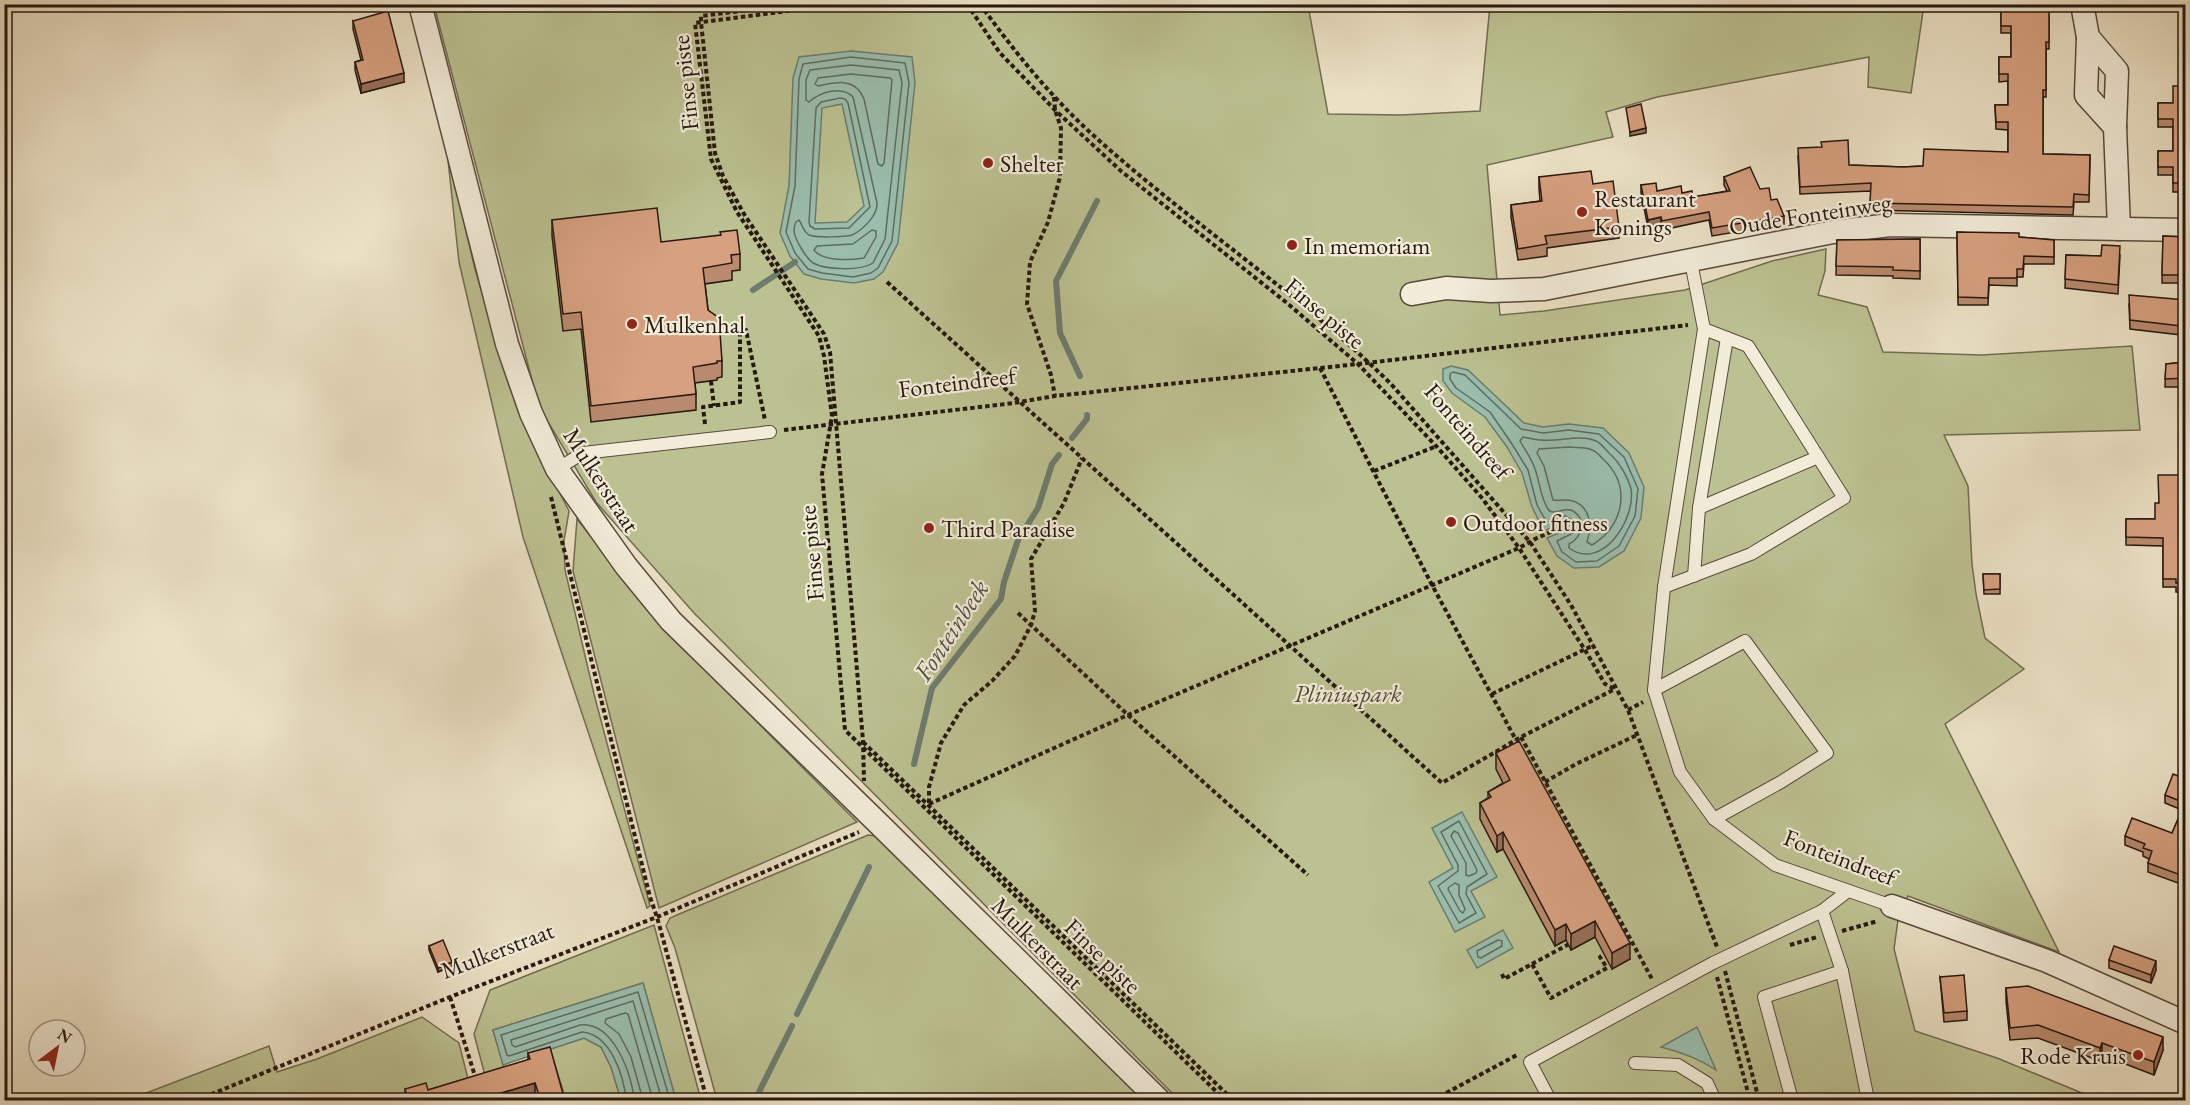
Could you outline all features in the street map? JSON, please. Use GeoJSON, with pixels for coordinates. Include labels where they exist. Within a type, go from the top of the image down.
{"type":"FeatureCollection","features":[{"type":"Feature","properties":{"kind":"street","name":"Mulkerstraat"},"geometry":{"type":"LineString","coordinates":[[420,4],[507,344],[531,414],[557,469],[626,566],[671,621],[873,817],[1159,1101]]}},
{"type":"Feature","properties":{"kind":"street"},"geometry":{"type":"LineString","coordinates":[[2082,4],[2088,37],[2086,95],[2115,127]]}},
{"type":"Feature","properties":{"kind":"street"},"geometry":{"type":"LineString","coordinates":[[2088,37],[2117,71],[2115,127],[2119,229]]}},
{"type":"Feature","properties":{"kind":"street","name":"Oude Fonteinweg"},"geometry":{"type":"LineString","coordinates":[[1412,294],[1446,288],[1491,291],[1544,289],[1833,232],[1890,225],[2186,230]]}},
{"type":"Feature","properties":{"kind":"street","name":"Fonteindreef"},"geometry":{"type":"LineString","coordinates":[[1886,913],[2047,961],[2186,1023]]}},
{"type":"Feature","properties":{"kind":"lane","name":"Fonteindreef"},"geometry":{"type":"LineString","coordinates":[[1690,262],[1704,326],[1664,587],[1654,690],[1680,772],[1714,819],[1775,866],[1848,891],[1886,913]]}},
{"type":"Feature","properties":{"kind":"lane"},"geometry":{"type":"LineString","coordinates":[[1664,587],[1750,554],[1844,498],[1749,346],[1704,326]]}},
{"type":"Feature","properties":{"kind":"lane"},"geometry":{"type":"LineString","coordinates":[[1694,576],[1699,508],[1727,338]]}},
{"type":"Feature","properties":{"kind":"lane"},"geometry":{"type":"LineString","coordinates":[[557,469],[583,453],[769,432]]}},
{"type":"Feature","properties":{"kind":"lane"},"geometry":{"type":"LineString","coordinates":[[1699,508],[1818,457]]}},
{"type":"Feature","properties":{"kind":"lane"},"geometry":{"type":"LineString","coordinates":[[1654,690],[1745,641],[1827,753],[1781,782],[1714,819]]}},
{"type":"Feature","properties":{"kind":"lane"},"geometry":{"type":"LineString","coordinates":[[1550,1101],[1530,1062],[1717,961],[1822,911],[1848,891]]}},
{"type":"Feature","properties":{"kind":"lane"},"geometry":{"type":"LineString","coordinates":[[1822,911],[1842,971],[1868,1101]]}},
{"type":"Feature","properties":{"kind":"lane"},"geometry":{"type":"LineString","coordinates":[[1792,1101],[1764,997],[1842,971]]}},
{"type":"Feature","properties":{"kind":"lane"},"geometry":{"type":"LineString","coordinates":[[1635,1063],[1677,1065],[1707,1083],[1715,1101]]}},
{"type":"Feature","properties":{"kind":"path"},"geometry":{"type":"LineString","coordinates":[[797,4],[700,16],[715,153],[723,177],[734,198],[824,334],[830,352],[863,748],[873,817]]}},
{"type":"Feature","properties":{"kind":"path","name":"Finse piste"},"geometry":{"type":"LineString","coordinates":[[842,4],[695,23],[711,159],[737,212],[819,336],[824,356],[832,416],[822,474],[844,730],[1225,1101]]}},
{"type":"Feature","properties":{"kind":"path","name":"Finse piste"},"geometry":{"type":"LineString","coordinates":[[967,4],[1000,53],[1055,110],[1122,171],[1287,303],[1358,364],[1437,447],[1482,498],[1519,548],[1605,684],[1615,689]]}},
{"type":"Feature","properties":{"kind":"path","name":"Fonteindreef"},"geometry":{"type":"LineString","coordinates":[[980,4],[1024,64],[1093,135],[1369,362],[1530,542],[1594,645],[1628,710],[1717,961]]}},
{"type":"Feature","properties":{"kind":"path"},"geometry":{"type":"LineString","coordinates":[[1053,96],[1061,128],[1060,177],[1048,222],[1030,262],[1027,304],[1051,375],[1055,396]]}},
{"type":"Feature","properties":{"kind":"path"},"geometry":{"type":"LineString","coordinates":[[887,282],[1442,783],[1518,738],[1615,689]]}},
{"type":"Feature","properties":{"kind":"path"},"geometry":{"type":"LineString","coordinates":[[1369,362],[1704,326]]}},
{"type":"Feature","properties":{"kind":"path"},"geometry":{"type":"LineString","coordinates":[[704,420],[703,407],[740,402],[740,331],[746,330],[769,432]]}},
{"type":"Feature","properties":{"kind":"path","name":"Fonteindreef"},"geometry":{"type":"LineString","coordinates":[[769,432],[1055,396],[1369,362]]}},
{"type":"Feature","properties":{"kind":"path"},"geometry":{"type":"LineString","coordinates":[[1320,368],[1432,585],[1492,694],[1545,782],[1654,981]]}},
{"type":"Feature","properties":{"kind":"path"},"geometry":{"type":"LineString","coordinates":[[711,381],[714,406]]}},
{"type":"Feature","properties":{"kind":"path"},"geometry":{"type":"LineString","coordinates":[[1374,471],[1443,443]]}},
{"type":"Feature","properties":{"kind":"path"},"geometry":{"type":"LineString","coordinates":[[929,804],[929,786],[941,743],[964,705],[1015,656],[1030,625],[1035,611],[1031,559],[1064,503],[1082,458]]}},
{"type":"Feature","properties":{"kind":"path"},"geometry":{"type":"LineString","coordinates":[[557,469],[547,484],[650,897],[707,1101]]}},
{"type":"Feature","properties":{"kind":"path"},"geometry":{"type":"LineString","coordinates":[[929,804],[1128,715],[1519,548],[1567,525]]}},
{"type":"Feature","properties":{"kind":"path"},"geometry":{"type":"LineString","coordinates":[[1018,613],[1128,715],[1308,875]]}},
{"type":"Feature","properties":{"kind":"path"},"geometry":{"type":"LineString","coordinates":[[1492,694],[1594,645]]}},
{"type":"Feature","properties":{"kind":"path"},"geometry":{"type":"LineString","coordinates":[[1545,782],[1576,764],[1637,735]]}},
{"type":"Feature","properties":{"kind":"path"},"geometry":{"type":"LineString","coordinates":[[863,741],[1233,1101]]}},
{"type":"Feature","properties":{"kind":"path","name":"Mulkerstraat"},"geometry":{"type":"LineString","coordinates":[[197,1101],[450,997],[657,917],[873,817]]}},
{"type":"Feature","properties":{"kind":"path"},"geometry":{"type":"LineString","coordinates":[[1784,946],[1829,934],[1886,913]]}},
{"type":"Feature","properties":{"kind":"path"},"geometry":{"type":"LineString","coordinates":[[1502,974],[1504,979],[1570,943],[1565,933]]}},
{"type":"Feature","properties":{"kind":"path"},"geometry":{"type":"LineString","coordinates":[[1622,944],[1631,939]]}},
{"type":"Feature","properties":{"kind":"path"},"geometry":{"type":"LineString","coordinates":[[1532,964],[1551,998],[1607,968],[1600,957],[1604,954]]}},
{"type":"Feature","properties":{"kind":"path"},"geometry":{"type":"LineString","coordinates":[[1717,961],[1750,1101]]}},
{"type":"Feature","properties":{"kind":"path"},"geometry":{"type":"LineString","coordinates":[[1717,961],[1759,1101]]}},
{"type":"Feature","properties":{"kind":"path"},"geometry":{"type":"LineString","coordinates":[[450,997],[478,1084]]}},
{"type":"Feature","properties":{"kind":"green space","name":"Pliniuspark"},"geometry":{"type":"Polygon","coordinates":[[[434,5],[1308,5],[1328,114],[1401,115],[1480,111],[1490,5],[1924,5],[1911,93],[1868,87],[1869,57],[1657,97],[1606,112],[1613,137],[1487,165],[1500,315],[1544,311],[1685,290],[1772,261],[1826,249],[1825,271],[1818,295],[1867,307],[1883,352],[1982,355],[2132,346],[2140,430],[1944,435],[1968,486],[1972,564],[1985,638],[2024,669],[1945,724],[2059,952],[1908,896],[1898,920],[1894,949],[1915,1031],[1997,1058],[2099,1100],[1179,1100],[694,613],[596,502],[539,407],[434,5]]]}},
{"type":"Feature","properties":{"kind":"green space"},"geometry":{"type":"Polygon","coordinates":[[[447,151],[475,269],[501,357],[532,439],[569,511],[564,541],[565,570],[594,694],[650,906],[647,908],[523,537],[459,262],[447,151]]]}},
{"type":"Feature","properties":{"kind":"green space"},"geometry":{"type":"Polygon","coordinates":[[[577,519],[664,629],[857,822],[659,908],[573,571],[577,519]]]}},
{"type":"Feature","properties":{"kind":"green space"},"geometry":{"type":"Polygon","coordinates":[[[868,835],[881,839],[1143,1100],[717,1100],[675,948],[666,926],[670,918],[868,835]]]}},
{"type":"Feature","properties":{"kind":"green space"},"geometry":{"type":"Polygon","coordinates":[[[654,925],[701,1100],[676,1100],[643,983],[493,1030],[506,1074],[486,1079],[474,1034],[490,990],[654,925]]]}},
{"type":"Feature","properties":{"kind":"green space"},"geometry":{"type":"Polygon","coordinates":[[[422,1017],[459,1043],[470,1087],[430,1091],[401,1100],[128,1100],[269,1046],[277,1072],[317,1059],[422,1017]]]}},
{"type":"Feature","properties":{"kind":"green space"},"geometry":{"type":"Polygon","coordinates":[[[584,1038],[601,1047],[611,1067],[621,1100],[566,1100],[550,1049],[584,1038]]]}},
{"type":"Feature","properties":{"kind":"water"},"geometry":{"type":"Polygon","coordinates":[[[851,51],[912,57],[915,83],[898,243],[883,272],[874,279],[854,283],[821,279],[804,274],[790,256],[780,233],[789,186],[793,78],[799,57],[851,51]],[[842,104],[822,108],[815,223],[847,222],[864,206],[842,104]]]}},
{"type":"Feature","properties":{"kind":"water"},"geometry":{"type":"Polygon","coordinates":[[[1451,366],[1468,370],[1524,423],[1543,427],[1569,424],[1603,428],[1629,453],[1644,487],[1641,518],[1624,551],[1599,567],[1574,568],[1557,556],[1547,538],[1568,529],[1566,522],[1544,531],[1532,507],[1522,473],[1507,447],[1485,417],[1452,393],[1443,381],[1443,369],[1451,366]]]}},
{"type":"Feature","properties":{"kind":"water"},"geometry":{"type":"Polygon","coordinates":[[[1462,812],[1497,877],[1471,891],[1485,917],[1455,932],[1429,882],[1453,868],[1432,828],[1462,812]]]}},
{"type":"Feature","properties":{"kind":"water"},"geometry":{"type":"Polygon","coordinates":[[[1503,930],[1513,948],[1477,968],[1467,950],[1503,930]]]}},
{"type":"Feature","properties":{"kind":"water"},"geometry":{"type":"Polygon","coordinates":[[[643,983],[676,1100],[621,1100],[611,1067],[601,1047],[584,1038],[503,1065],[493,1030],[643,983]]]}},
{"type":"Feature","properties":{"kind":"water"},"geometry":{"type":"Polygon","coordinates":[[[1697,1027],[1716,1070],[1689,1056],[1661,1047],[1697,1027]]]}},
{"type":"Feature","properties":{"kind":"building"},"geometry":{"type":"Polygon","coordinates":[[[2015,4],[2049,4],[2046,90],[2043,90],[2043,154],[2090,155],[2089,195],[2074,194],[2073,207],[1870,203],[1871,183],[1800,187],[1798,148],[1822,147],[1821,142],[1848,140],[1849,165],[1923,166],[1924,149],[2008,152],[2008,122],[1996,122],[1995,105],[2008,105],[2008,74],[1999,74],[1999,57],[2011,57],[2011,26],[2001,26],[2001,9],[2015,9],[2015,4]]]}},
{"type":"Feature","properties":{"kind":"building"},"geometry":{"type":"Polygon","coordinates":[[[388,11],[404,73],[361,84],[355,62],[363,60],[353,21],[388,11]]]}},
{"type":"Feature","properties":{"kind":"building"},"geometry":{"type":"Polygon","coordinates":[[[2173,86],[2186,86],[2186,183],[2173,183],[2173,167],[2158,167],[2158,151],[2173,151],[2173,119],[2158,119],[2158,103],[2173,103],[2173,86]]]}},
{"type":"Feature","properties":{"kind":"building"},"geometry":{"type":"Polygon","coordinates":[[[1641,104],[1646,128],[1630,132],[1626,108],[1641,104]]]}},
{"type":"Feature","properties":{"kind":"building"},"geometry":{"type":"Polygon","coordinates":[[[1750,167],[1760,189],[1769,188],[1771,200],[1777,199],[1784,216],[1712,228],[1709,212],[1662,221],[1661,217],[1648,220],[1641,185],[1656,183],[1657,191],[1681,186],[1682,193],[1692,191],[1693,197],[1730,191],[1724,177],[1750,167]]]}},
{"type":"Feature","properties":{"kind":"building"},"geometry":{"type":"Polygon","coordinates":[[[1591,171],[1593,184],[1613,181],[1619,227],[1545,236],[1547,244],[1518,249],[1511,205],[1542,201],[1539,177],[1591,171]]]}},
{"type":"Feature","properties":{"kind":"building","name":"Mulkenhal"},"geometry":{"type":"Polygon","coordinates":[[[657,208],[661,242],[721,235],[720,232],[737,230],[740,254],[731,255],[732,263],[703,268],[708,310],[719,318],[722,361],[693,367],[696,394],[591,406],[581,312],[563,314],[552,220],[657,208]]]}},
{"type":"Feature","properties":{"kind":"building"},"geometry":{"type":"Polygon","coordinates":[[[1957,232],[2019,233],[2019,237],[2054,240],[2054,257],[2024,256],[2023,269],[2017,269],[2017,278],[1989,278],[1988,298],[1958,297],[1957,232]]]}},
{"type":"Feature","properties":{"kind":"building"},"geometry":{"type":"Polygon","coordinates":[[[2163,236],[2186,237],[2186,275],[2162,275],[2163,236]]]}},
{"type":"Feature","properties":{"kind":"building"},"geometry":{"type":"Polygon","coordinates":[[[1920,239],[1920,271],[1893,270],[1893,267],[1836,266],[1837,240],[1920,239]]]}},
{"type":"Feature","properties":{"kind":"building"},"geometry":{"type":"Polygon","coordinates":[[[2102,245],[2120,246],[2118,285],[2065,279],[2066,255],[2101,256],[2102,245]]]}},
{"type":"Feature","properties":{"kind":"building"},"geometry":{"type":"Polygon","coordinates":[[[2129,295],[2186,300],[2186,333],[2181,332],[2181,326],[2130,320],[2129,295]]]}},
{"type":"Feature","properties":{"kind":"building"},"geometry":{"type":"Polygon","coordinates":[[[2186,362],[2186,378],[2165,379],[2166,364],[2186,362]]]}},
{"type":"Feature","properties":{"kind":"building"},"geometry":{"type":"Polygon","coordinates":[[[2158,475],[2186,475],[2186,594],[2185,583],[2176,583],[2176,579],[2163,579],[2163,538],[2126,537],[2126,519],[2155,519],[2155,503],[2159,503],[2158,475]]]}},
{"type":"Feature","properties":{"kind":"building"},"geometry":{"type":"Polygon","coordinates":[[[1983,574],[2000,574],[2000,589],[1984,590],[1983,574]]]}},
{"type":"Feature","properties":{"kind":"building"},"geometry":{"type":"Polygon","coordinates":[[[1519,741],[1630,943],[1612,953],[1595,921],[1571,934],[1566,924],[1555,930],[1503,832],[1497,836],[1480,803],[1491,797],[1488,792],[1510,780],[1496,753],[1519,741]]]}},
{"type":"Feature","properties":{"kind":"building"},"geometry":{"type":"Polygon","coordinates":[[[2186,755],[2186,877],[2148,863],[2152,851],[2143,848],[2145,844],[2125,836],[2132,818],[2172,833],[2185,803],[2165,795],[2173,774],[2178,776],[2186,755]]]}},
{"type":"Feature","properties":{"kind":"building"},"geometry":{"type":"Polygon","coordinates":[[[443,940],[452,962],[438,968],[429,946],[443,940]]]}},
{"type":"Feature","properties":{"kind":"building"},"geometry":{"type":"Polygon","coordinates":[[[2114,946],[2156,961],[2151,975],[2109,960],[2114,946]]]}},
{"type":"Feature","properties":{"kind":"building"},"geometry":{"type":"Polygon","coordinates":[[[1964,975],[1967,1011],[1944,1013],[1940,977],[1964,975]]]}},
{"type":"Feature","properties":{"kind":"building"},"geometry":{"type":"Polygon","coordinates":[[[2028,986],[2163,1037],[2154,1062],[2102,1043],[2100,1048],[2038,1025],[2010,1028],[2006,988],[2028,986]]]}},
{"type":"Feature","properties":{"kind":"building"},"geometry":{"type":"Polygon","coordinates":[[[550,1047],[565,1101],[541,1101],[535,1083],[474,1101],[409,1101],[405,1089],[426,1083],[428,1090],[530,1059],[528,1053],[550,1047]]]}},
{"type":"Feature","properties":{"kind":"building"},"geometry":{"type":"Polygon","coordinates":[[[246,1093],[249,1101],[227,1101],[246,1093]]]}},
{"type":"Feature","properties":{"kind":"waterway","name":"Fonteinbeek"},"geometry":{"type":"LineString","coordinates":[[1080,376],[1060,333],[1056,281],[1097,201]]}},
{"type":"Feature","properties":{"kind":"waterway"},"geometry":{"type":"LineString","coordinates":[[753,290],[795,262]]}},
{"type":"Feature","properties":{"kind":"waterway","name":"Fonteinbeek"},"geometry":{"type":"LineString","coordinates":[[1072,438],[1087,419],[1087,415]]}},
{"type":"Feature","properties":{"kind":"waterway","name":"Fonteinbeek"},"geometry":{"type":"LineString","coordinates":[[914,764],[932,688],[1001,599],[1004,582],[1018,540],[1038,508],[1052,464],[1059,455]]}},
{"type":"Feature","properties":{"kind":"waterway","name":"Fonteinbeek"},"geometry":{"type":"LineString","coordinates":[[797,1014],[869,867]]}},
{"type":"Feature","properties":{"kind":"waterway","name":"Fonteinbeek"},"geometry":{"type":"LineString","coordinates":[[755,1100],[792,1026]]}},
{"type":"Feature","properties":{"kind":"place","name":"Shelter"},"geometry":{"type":"Point","coordinates":[988,163]}},
{"type":"Feature","properties":{"kind":"place","name":"Restaurant Konings"},"geometry":{"type":"Point","coordinates":[1582,212]}},
{"type":"Feature","properties":{"kind":"place","name":"In memoriam"},"geometry":{"type":"Point","coordinates":[1292,245]}},
{"type":"Feature","properties":{"kind":"place","name":"Mulkenhal"},"geometry":{"type":"Point","coordinates":[632,324]}},
{"type":"Feature","properties":{"kind":"place","name":"Outdoor fitness"},"geometry":{"type":"Point","coordinates":[1451,522]}},
{"type":"Feature","properties":{"kind":"place","name":"Third Paradise"},"geometry":{"type":"Point","coordinates":[929,528]}},
{"type":"Feature","properties":{"kind":"place","name":"Rode Kruis"},"geometry":{"type":"Point","coordinates":[2138,1055]}}]}
